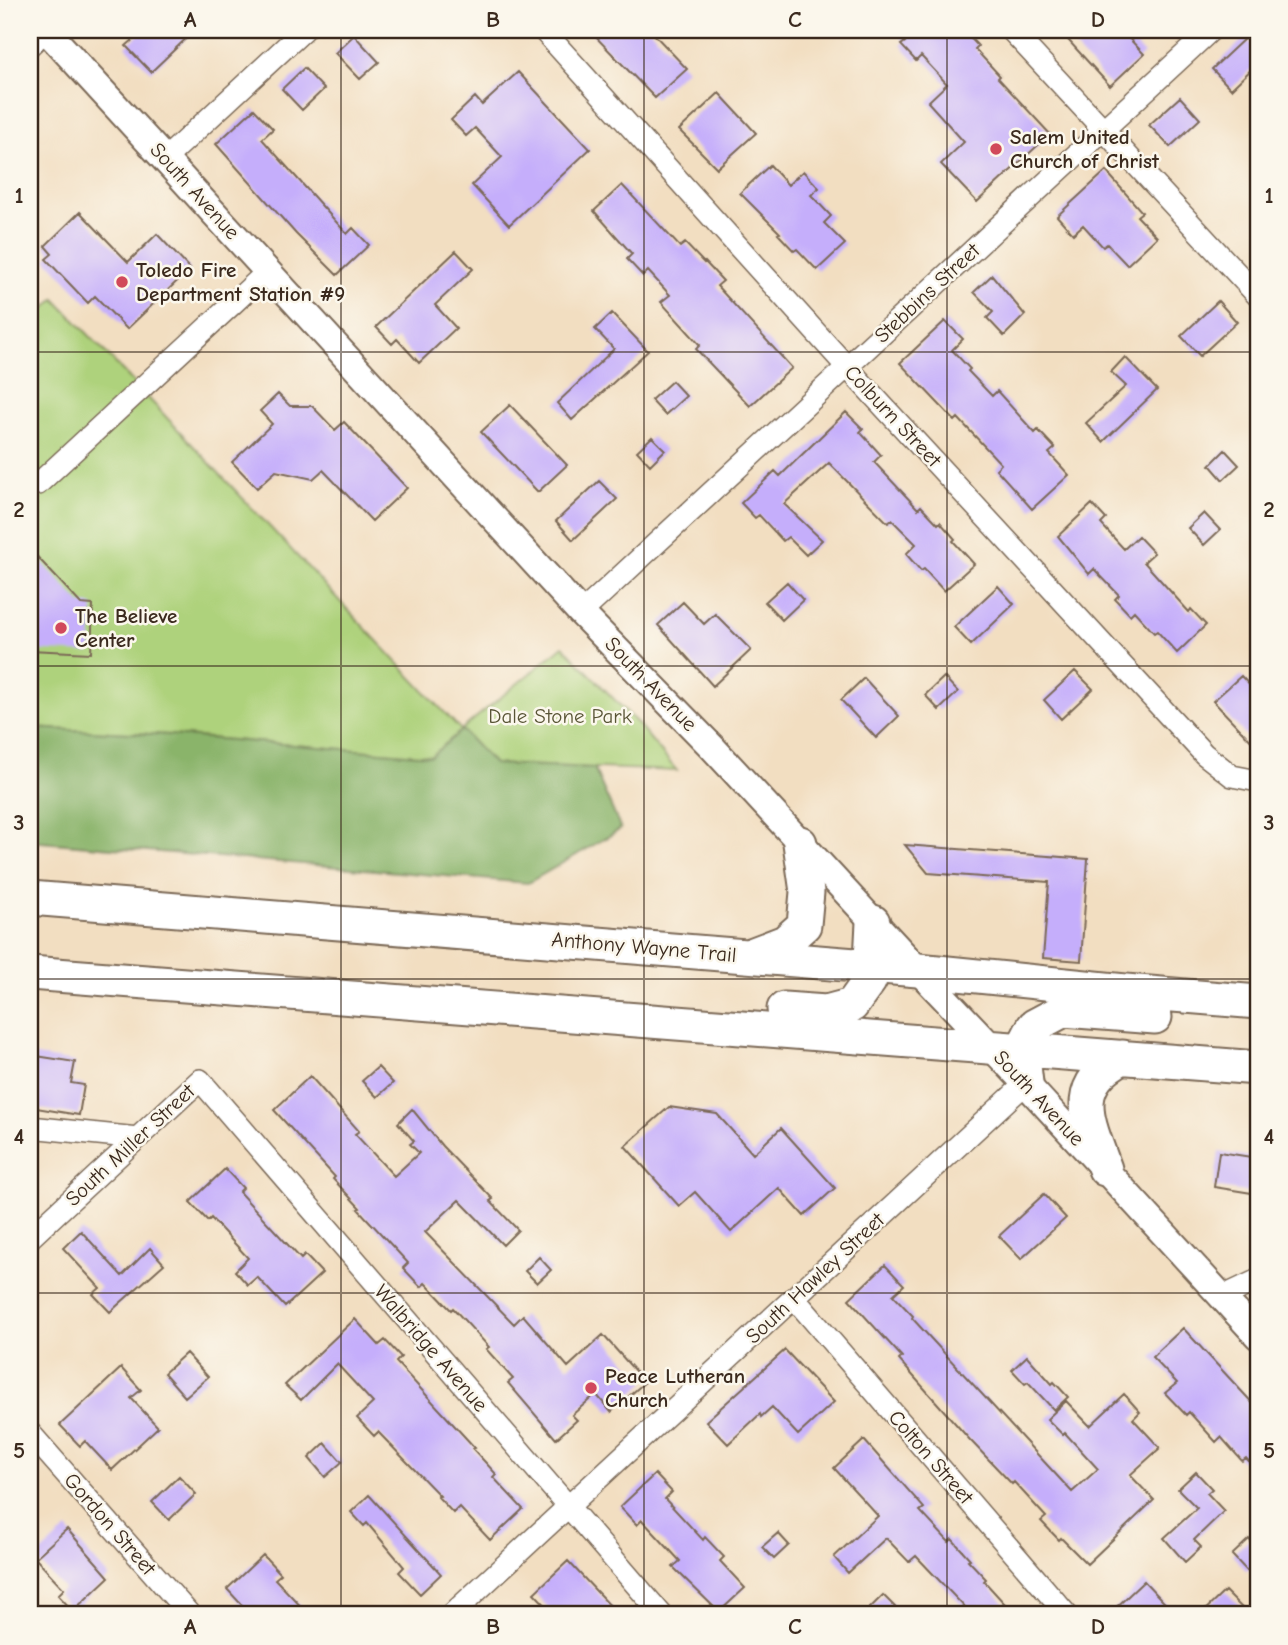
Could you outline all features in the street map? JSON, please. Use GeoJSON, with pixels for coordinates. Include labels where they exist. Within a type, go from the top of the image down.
{"type":"FeatureCollection","features":[{"type":"Feature","properties":{"kind":"highway"},"geometry":{"type":"LineString","coordinates":[[748,956],[785,942],[804,925],[807,892],[800,843]]}},
{"type":"Feature","properties":{"kind":"highway","name":"Anthony Wayne Trail"},"geometry":{"type":"LineString","coordinates":[[30,898],[872,966],[1125,992],[1258,1002]]}},
{"type":"Feature","properties":{"kind":"highway"},"geometry":{"type":"LineString","coordinates":[[625,1018],[671,1001],[826,1012],[852,1005],[870,980],[873,922]]}},
{"type":"Feature","properties":{"kind":"highway"},"geometry":{"type":"LineString","coordinates":[[30,973],[1258,1068]]}},
{"type":"Feature","properties":{"kind":"highway"},"geometry":{"type":"LineString","coordinates":[[1007,1048],[1034,1026],[1064,1010],[1230,1022],[1258,1019]]}},
{"type":"Feature","properties":{"kind":"highway"},"geometry":{"type":"LineString","coordinates":[[1007,1048],[1026,1083]]}},
{"type":"Feature","properties":{"kind":"highway"},"geometry":{"type":"LineString","coordinates":[[1105,1169],[1088,1117],[1088,1089],[1100,1072],[1124,1057]]}},
{"type":"Feature","properties":{"kind":"street"},"geometry":{"type":"LineString","coordinates":[[30,45],[46,30]]}},
{"type":"Feature","properties":{"kind":"street","name":"South Avenue"},"geometry":{"type":"LineString","coordinates":[[46,30],[581,613],[712,747],[918,970],[1007,1048]]}},
{"type":"Feature","properties":{"kind":"street"},"geometry":{"type":"LineString","coordinates":[[166,158],[304,30]]}},
{"type":"Feature","properties":{"kind":"street","name":"Colburn Street"},"geometry":{"type":"LineString","coordinates":[[542,30],[846,367],[1204,754],[1232,776],[1258,781]]}},
{"type":"Feature","properties":{"kind":"street"},"geometry":{"type":"LineString","coordinates":[[1011,30],[1258,296]]}},
{"type":"Feature","properties":{"kind":"street","name":"Stebbins Street"},"geometry":{"type":"LineString","coordinates":[[581,613],[1212,30]]}},
{"type":"Feature","properties":{"kind":"street"},"geometry":{"type":"LineString","coordinates":[[38,484],[267,272]]}},
{"type":"Feature","properties":{"kind":"street","name":"South Miller Street"},"geometry":{"type":"LineString","coordinates":[[30,1238],[200,1080]]}},
{"type":"Feature","properties":{"kind":"street","name":"Walbridge Avenue"},"geometry":{"type":"LineString","coordinates":[[200,1080],[662,1615]]}},
{"type":"Feature","properties":{"kind":"street","name":"South Avenue"},"geometry":{"type":"LineString","coordinates":[[1026,1083],[1258,1336]]}},
{"type":"Feature","properties":{"kind":"street","name":"South Hawley Street"},"geometry":{"type":"LineString","coordinates":[[451,1615],[1026,1083]]}},
{"type":"Feature","properties":{"kind":"street"},"geometry":{"type":"LineString","coordinates":[[30,1127],[138,1138]]}},
{"type":"Feature","properties":{"kind":"street"},"geometry":{"type":"LineString","coordinates":[[1222,1297],[1258,1280]]}},
{"type":"Feature","properties":{"kind":"street","name":"Colton Street"},"geometry":{"type":"LineString","coordinates":[[794,1298],[1067,1615]]}},
{"type":"Feature","properties":{"kind":"street","name":"Gordon Street"},"geometry":{"type":"LineString","coordinates":[[30,1433],[190,1615]]}},
{"type":"Feature","properties":{"kind":"green space","name":"Dale Stone Park"},"geometry":{"type":"Polygon","coordinates":[[[55,299],[461,730],[563,646],[637,723],[677,771],[494,764],[462,730],[431,756],[171,735],[30,728],[30,322],[55,299]]]}},
{"type":"Feature","properties":{"kind":"green space"},"geometry":{"type":"Polygon","coordinates":[[[30,728],[171,735],[431,756],[462,730],[494,764],[594,768],[621,829],[528,883],[30,841],[30,728]]]}},
{"type":"Feature","properties":{"kind":"building"},"geometry":{"type":"Polygon","coordinates":[[[144,30],[195,30],[151,72],[126,46],[144,30]]]}},
{"type":"Feature","properties":{"kind":"building"},"geometry":{"type":"Polygon","coordinates":[[[589,30],[650,30],[687,69],[655,98],[589,30]]]}},
{"type":"Feature","properties":{"kind":"building"},"geometry":{"type":"Polygon","coordinates":[[[894,30],[963,30],[978,46],[975,49],[1000,76],[998,78],[1050,134],[977,202],[941,164],[964,142],[928,102],[947,84],[921,56],[916,61],[901,45],[905,42],[894,30]]]}},
{"type":"Feature","properties":{"kind":"building"},"geometry":{"type":"Polygon","coordinates":[[[1059,30],[1121,30],[1144,54],[1110,86],[1059,30]]]}},
{"type":"Feature","properties":{"kind":"building"},"geometry":{"type":"Polygon","coordinates":[[[354,35],[379,62],[360,79],[335,53],[354,35]]]}},
{"type":"Feature","properties":{"kind":"building"},"geometry":{"type":"Polygon","coordinates":[[[1245,38],[1258,52],[1258,63],[1231,89],[1212,69],[1245,38]]]}},
{"type":"Feature","properties":{"kind":"building"},"geometry":{"type":"Polygon","coordinates":[[[304,68],[324,89],[302,110],[282,89],[304,68]]]}},
{"type":"Feature","properties":{"kind":"building"},"geometry":{"type":"Polygon","coordinates":[[[518,72],[590,149],[509,225],[472,185],[502,157],[475,128],[466,136],[451,120],[475,97],[482,105],[518,72]]]}},
{"type":"Feature","properties":{"kind":"building"},"geometry":{"type":"Polygon","coordinates":[[[719,93],[756,133],[717,168],[679,130],[719,93]]]}},
{"type":"Feature","properties":{"kind":"building"},"geometry":{"type":"Polygon","coordinates":[[[1180,97],[1200,119],[1170,147],[1149,125],[1180,97]]]}},
{"type":"Feature","properties":{"kind":"building"},"geometry":{"type":"Polygon","coordinates":[[[254,109],[273,129],[262,139],[347,234],[353,228],[369,245],[337,275],[296,234],[216,144],[254,109]]]}},
{"type":"Feature","properties":{"kind":"building"},"geometry":{"type":"Polygon","coordinates":[[[770,165],[788,185],[803,171],[819,188],[811,195],[831,216],[824,223],[845,244],[817,270],[797,249],[794,251],[740,193],[770,165]]]}},
{"type":"Feature","properties":{"kind":"building"},"geometry":{"type":"Polygon","coordinates":[[[1106,171],[1142,212],[1137,216],[1157,237],[1127,265],[1107,244],[1103,247],[1083,225],[1073,234],[1057,216],[1106,171]]]}},
{"type":"Feature","properties":{"kind":"building"},"geometry":{"type":"Polygon","coordinates":[[[622,185],[680,247],[685,243],[723,281],[717,286],[792,368],[750,406],[696,349],[700,345],[661,302],[670,295],[648,271],[643,276],[627,259],[632,254],[594,211],[622,185]]]}},
{"type":"Feature","properties":{"kind":"building","name":"Toledo Fire Department Station #9"},"geometry":{"type":"Polygon","coordinates":[[[80,212],[128,262],[157,234],[190,269],[127,329],[95,296],[88,303],[46,259],[52,254],[45,246],[80,212]]]}},
{"type":"Feature","properties":{"kind":"building"},"geometry":{"type":"Polygon","coordinates":[[[456,251],[473,269],[435,305],[456,328],[419,363],[397,339],[392,344],[376,327],[456,251]]]}},
{"type":"Feature","properties":{"kind":"building"},"geometry":{"type":"Polygon","coordinates":[[[992,275],[1025,315],[1004,336],[987,318],[993,312],[974,292],[992,275]]]}},
{"type":"Feature","properties":{"kind":"building"},"geometry":{"type":"Polygon","coordinates":[[[1218,301],[1237,322],[1200,356],[1181,336],[1218,301]]]}},
{"type":"Feature","properties":{"kind":"building"},"geometry":{"type":"Polygon","coordinates":[[[612,313],[648,351],[572,420],[557,403],[614,349],[595,329],[612,313]]]}},
{"type":"Feature","properties":{"kind":"building"},"geometry":{"type":"Polygon","coordinates":[[[945,321],[963,339],[952,350],[970,369],[968,371],[992,396],[997,391],[1035,433],[1038,430],[1055,448],[1049,453],[1069,475],[1032,509],[996,469],[1001,464],[958,418],[955,421],[900,363],[945,321]]]}},
{"type":"Feature","properties":{"kind":"building"},"geometry":{"type":"Polygon","coordinates":[[[1125,357],[1157,390],[1103,442],[1086,423],[1126,386],[1111,372],[1125,357]]]}},
{"type":"Feature","properties":{"kind":"building"},"geometry":{"type":"Polygon","coordinates":[[[672,381],[686,396],[665,415],[651,400],[672,381]]]}},
{"type":"Feature","properties":{"kind":"building"},"geometry":{"type":"Polygon","coordinates":[[[278,394],[290,406],[312,406],[335,430],[344,422],[407,488],[372,521],[323,470],[313,479],[276,471],[257,488],[232,462],[272,424],[260,411],[278,394]]]}},
{"type":"Feature","properties":{"kind":"building"},"geometry":{"type":"Polygon","coordinates":[[[510,405],[567,465],[538,492],[481,432],[510,405]]]}},
{"type":"Feature","properties":{"kind":"building"},"geometry":{"type":"Polygon","coordinates":[[[846,412],[863,429],[860,432],[881,455],[874,462],[918,509],[921,506],[938,524],[940,522],[974,564],[944,591],[906,554],[916,544],[892,520],[888,523],[829,463],[784,504],[822,540],[806,555],[788,537],[783,541],[759,515],[755,518],[741,503],[775,471],[780,476],[846,412]]]}},
{"type":"Feature","properties":{"kind":"building"},"geometry":{"type":"Polygon","coordinates":[[[652,437],[665,450],[650,465],[637,451],[652,437]]]}},
{"type":"Feature","properties":{"kind":"building"},"geometry":{"type":"Polygon","coordinates":[[[1225,450],[1239,465],[1223,480],[1210,465],[1225,450]]]}},
{"type":"Feature","properties":{"kind":"building"},"geometry":{"type":"Polygon","coordinates":[[[599,481],[617,499],[573,540],[556,521],[599,481]]]}},
{"type":"Feature","properties":{"kind":"building"},"geometry":{"type":"Polygon","coordinates":[[[1092,504],[1106,519],[1101,524],[1124,549],[1138,536],[1154,553],[1144,562],[1189,612],[1191,609],[1206,625],[1177,653],[1134,611],[1130,615],[1115,599],[1119,595],[1094,569],[1089,574],[1058,536],[1092,504]]]}},
{"type":"Feature","properties":{"kind":"building"},"geometry":{"type":"Polygon","coordinates":[[[1204,513],[1220,530],[1204,545],[1188,528],[1204,513]]]}},
{"type":"Feature","properties":{"kind":"building","name":"The Believe Center"},"geometry":{"type":"Polygon","coordinates":[[[30,549],[81,604],[93,605],[91,653],[30,650],[30,549]]]}},
{"type":"Feature","properties":{"kind":"building"},"geometry":{"type":"Polygon","coordinates":[[[787,582],[803,600],[782,620],[765,602],[787,582]]]}},
{"type":"Feature","properties":{"kind":"building"},"geometry":{"type":"Polygon","coordinates":[[[998,586],[1014,604],[971,645],[954,627],[998,586]]]}},
{"type":"Feature","properties":{"kind":"building"},"geometry":{"type":"Polygon","coordinates":[[[683,602],[704,624],[715,614],[751,650],[713,686],[658,625],[683,602]]]}},
{"type":"Feature","properties":{"kind":"building"},"geometry":{"type":"Polygon","coordinates":[[[1075,671],[1093,689],[1061,719],[1044,700],[1075,671]]]}},
{"type":"Feature","properties":{"kind":"building"},"geometry":{"type":"Polygon","coordinates":[[[1241,676],[1258,694],[1258,748],[1213,701],[1241,676]]]}},
{"type":"Feature","properties":{"kind":"building"},"geometry":{"type":"Polygon","coordinates":[[[944,677],[958,692],[939,710],[925,695],[944,677]]]}},
{"type":"Feature","properties":{"kind":"building"},"geometry":{"type":"Polygon","coordinates":[[[864,678],[899,716],[876,738],[841,700],[864,678]]]}},
{"type":"Feature","properties":{"kind":"building"},"geometry":{"type":"Polygon","coordinates":[[[905,845],[1088,859],[1081,961],[1043,958],[1049,882],[928,873],[905,845]]]}},
{"type":"Feature","properties":{"kind":"building"},"geometry":{"type":"Polygon","coordinates":[[[30,1055],[75,1062],[71,1083],[84,1085],[79,1115],[30,1107],[30,1055]]]}},
{"type":"Feature","properties":{"kind":"building"},"geometry":{"type":"Polygon","coordinates":[[[378,1067],[393,1083],[377,1097],[362,1081],[378,1067]]]}},
{"type":"Feature","properties":{"kind":"building"},"geometry":{"type":"Polygon","coordinates":[[[310,1076],[359,1131],[355,1134],[394,1176],[419,1153],[410,1144],[414,1141],[398,1123],[412,1109],[442,1146],[493,1199],[490,1201],[518,1230],[503,1245],[459,1200],[425,1232],[514,1324],[523,1315],[568,1367],[603,1335],[645,1382],[611,1412],[596,1394],[572,1415],[577,1420],[556,1439],[508,1383],[513,1379],[486,1349],[489,1347],[453,1308],[451,1310],[425,1283],[421,1287],[403,1268],[408,1263],[274,1110],[310,1076]]]}},
{"type":"Feature","properties":{"kind":"building"},"geometry":{"type":"Polygon","coordinates":[[[669,1107],[717,1114],[753,1154],[781,1128],[835,1188],[804,1216],[779,1188],[731,1232],[695,1192],[679,1206],[625,1146],[669,1107]]]}},
{"type":"Feature","properties":{"kind":"building"},"geometry":{"type":"Polygon","coordinates":[[[1219,1152],[1258,1158],[1258,1194],[1214,1187],[1219,1152]]]}},
{"type":"Feature","properties":{"kind":"building"},"geometry":{"type":"Polygon","coordinates":[[[225,1169],[243,1188],[239,1192],[301,1259],[305,1255],[322,1273],[285,1307],[257,1277],[248,1285],[235,1271],[248,1258],[211,1218],[208,1221],[190,1202],[225,1169]]]}},
{"type":"Feature","properties":{"kind":"building"},"geometry":{"type":"Polygon","coordinates":[[[1044,1194],[1066,1218],[1021,1259],[999,1236],[1044,1194]]]}},
{"type":"Feature","properties":{"kind":"building"},"geometry":{"type":"Polygon","coordinates":[[[81,1231],[122,1276],[150,1248],[164,1264],[110,1312],[93,1294],[100,1288],[63,1248],[81,1231]]]}},
{"type":"Feature","properties":{"kind":"building"},"geometry":{"type":"Polygon","coordinates":[[[539,1257],[551,1270],[537,1283],[525,1271],[539,1257]]]}},
{"type":"Feature","properties":{"kind":"building"},"geometry":{"type":"Polygon","coordinates":[[[885,1265],[904,1285],[893,1295],[1072,1492],[1098,1469],[1065,1433],[1063,1435],[1047,1419],[1066,1401],[1090,1426],[1124,1394],[1140,1412],[1133,1419],[1160,1448],[1130,1475],[1154,1500],[1087,1564],[1041,1521],[1046,1517],[970,1440],[899,1360],[902,1357],[849,1299],[885,1265]]]}},
{"type":"Feature","properties":{"kind":"building"},"geometry":{"type":"Polygon","coordinates":[[[355,1319],[379,1345],[385,1340],[401,1357],[396,1362],[475,1448],[473,1449],[496,1474],[493,1477],[523,1509],[490,1540],[459,1507],[453,1513],[378,1432],[374,1436],[357,1418],[373,1403],[337,1364],[301,1400],[285,1385],[355,1319]]]}},
{"type":"Feature","properties":{"kind":"building"},"geometry":{"type":"Polygon","coordinates":[[[1183,1328],[1258,1409],[1258,1471],[1246,1458],[1242,1461],[1221,1437],[1216,1442],[1189,1412],[1186,1415],[1165,1393],[1177,1383],[1152,1357],[1183,1328]]]}},
{"type":"Feature","properties":{"kind":"building"},"geometry":{"type":"Polygon","coordinates":[[[785,1350],[834,1402],[798,1435],[772,1407],[761,1417],[760,1414],[728,1444],[706,1421],[785,1350]]]}},
{"type":"Feature","properties":{"kind":"building"},"geometry":{"type":"Polygon","coordinates":[[[186,1353],[208,1377],[185,1397],[164,1373],[186,1353]]]}},
{"type":"Feature","properties":{"kind":"building"},"geometry":{"type":"Polygon","coordinates":[[[1027,1356],[1052,1384],[1054,1382],[1068,1397],[1054,1410],[1028,1382],[1025,1384],[1012,1370],[1027,1356]]]}},
{"type":"Feature","properties":{"kind":"building"},"geometry":{"type":"Polygon","coordinates":[[[121,1368],[141,1390],[131,1398],[158,1427],[112,1470],[85,1441],[80,1446],[60,1425],[121,1368]]]}},
{"type":"Feature","properties":{"kind":"building"},"geometry":{"type":"Polygon","coordinates":[[[864,1440],[924,1508],[920,1511],[949,1542],[952,1539],[986,1579],[984,1581],[1015,1615],[972,1615],[916,1556],[909,1562],[886,1538],[848,1573],[834,1557],[878,1516],[834,1468],[864,1440]]]}},
{"type":"Feature","properties":{"kind":"building"},"geometry":{"type":"Polygon","coordinates":[[[325,1443],[342,1462],[325,1477],[309,1458],[325,1443]]]}},
{"type":"Feature","properties":{"kind":"building"},"geometry":{"type":"Polygon","coordinates":[[[1196,1472],[1212,1489],[1207,1493],[1224,1511],[1194,1540],[1201,1547],[1185,1562],[1164,1538],[1197,1508],[1178,1489],[1196,1472]]]}},
{"type":"Feature","properties":{"kind":"building"},"geometry":{"type":"Polygon","coordinates":[[[655,1474],[672,1492],[665,1499],[703,1540],[705,1537],[724,1557],[720,1561],[745,1588],[719,1612],[673,1567],[680,1561],[642,1520],[637,1525],[620,1507],[655,1474]]]}},
{"type":"Feature","properties":{"kind":"building"},"geometry":{"type":"Polygon","coordinates":[[[179,1476],[196,1494],[169,1520],[152,1502],[179,1476]]]}},
{"type":"Feature","properties":{"kind":"building"},"geometry":{"type":"Polygon","coordinates":[[[369,1495],[441,1574],[420,1594],[399,1572],[404,1567],[367,1523],[364,1526],[351,1512],[369,1495]]]}},
{"type":"Feature","properties":{"kind":"building"},"geometry":{"type":"Polygon","coordinates":[[[67,1529],[109,1577],[73,1611],[58,1595],[64,1589],[35,1558],[67,1529]]]}},
{"type":"Feature","properties":{"kind":"building"},"geometry":{"type":"Polygon","coordinates":[[[778,1533],[789,1545],[774,1559],[762,1547],[778,1533]]]}},
{"type":"Feature","properties":{"kind":"building"},"geometry":{"type":"Polygon","coordinates":[[[1249,1539],[1258,1550],[1258,1560],[1247,1571],[1232,1555],[1249,1539]]]}},
{"type":"Feature","properties":{"kind":"building"},"geometry":{"type":"Polygon","coordinates":[[[263,1555],[281,1574],[275,1579],[309,1615],[251,1615],[227,1589],[263,1555]]]}},
{"type":"Feature","properties":{"kind":"building"},"geometry":{"type":"Polygon","coordinates":[[[568,1561],[619,1615],[555,1615],[534,1593],[568,1561]]]}},
{"type":"Feature","properties":{"kind":"building"},"geometry":{"type":"Polygon","coordinates":[[[1144,1581],[1176,1615],[1108,1615],[1144,1581]]]}},
{"type":"Feature","properties":{"kind":"building"},"geometry":{"type":"Polygon","coordinates":[[[1225,1591],[1249,1615],[1200,1615],[1225,1591]]]}},
{"type":"Feature","properties":{"kind":"building"},"geometry":{"type":"Polygon","coordinates":[[[883,1595],[895,1607],[887,1615],[863,1615],[883,1595]]]}},
{"type":"Feature","properties":{"kind":"place","name":"Salem United Church of Christ"},"geometry":{"type":"Point","coordinates":[996,149]}},
{"type":"Feature","properties":{"kind":"place","name":"Toledo Fire Department Station #9"},"geometry":{"type":"Point","coordinates":[122,282]}},
{"type":"Feature","properties":{"kind":"place","name":"The Believe Center"},"geometry":{"type":"Point","coordinates":[61,628]}},
{"type":"Feature","properties":{"kind":"place","name":"Peace Lutheran Church"},"geometry":{"type":"Point","coordinates":[591,1388]}}]}
